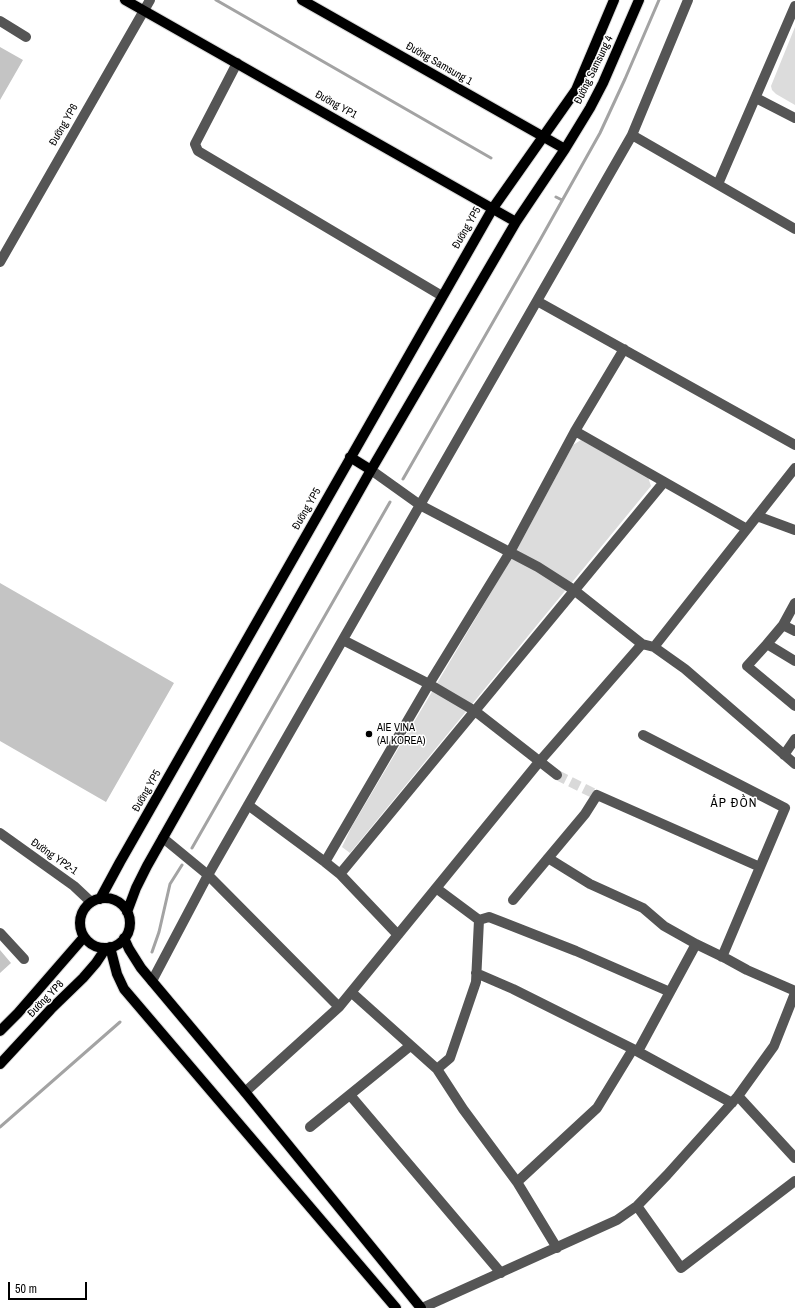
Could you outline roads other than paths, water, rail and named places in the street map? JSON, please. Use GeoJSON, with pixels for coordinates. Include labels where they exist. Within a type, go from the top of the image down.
{"type":"FeatureCollection","features":[{"type":"Feature","properties":{"kind":"main road","name":"Đường YP1"},"geometry":{"type":"LineString","coordinates":[[126,0],[516,222]]}},
{"type":"Feature","properties":{"kind":"main road","name":"Đường Samsung 1"},"geometry":{"type":"LineString","coordinates":[[302,0],[565,149]]}},
{"type":"Feature","properties":{"kind":"main road","name":"Đường Samsung 4"},"geometry":{"type":"LineString","coordinates":[[543,137],[576,90],[614,0]]}},
{"type":"Feature","properties":{"kind":"main road","name":"Đường Samsung 4"},"geometry":{"type":"LineString","coordinates":[[565,149],[603,83],[639,0]]}},
{"type":"Feature","properties":{"kind":"main road","name":"Đường YP5"},"geometry":{"type":"LineString","coordinates":[[96,901],[493,208],[543,137]]}},
{"type":"Feature","properties":{"kind":"main road"},"geometry":{"type":"LineString","coordinates":[[127,912],[138,883],[371,470],[516,222],[565,149]]}},
{"type":"Feature","properties":{"kind":"main road"},"geometry":{"type":"LineString","coordinates":[[350,457],[371,470]]}},
{"type":"Feature","properties":{"kind":"main road"},"geometry":{"type":"LineString","coordinates":[[111,899],[118,902],[127,912],[129,927],[124,938],[116,945],[108,947],[92,944],[84,937],[80,919],[85,908],[96,901],[111,899]]}},
{"type":"Feature","properties":{"kind":"main road","name":"Đường YP8"},"geometry":{"type":"LineString","coordinates":[[0,1031],[18,1013],[84,937]]}},
{"type":"Feature","properties":{"kind":"main road"},"geometry":{"type":"LineString","coordinates":[[124,938],[136,961],[152,982],[245,1092],[422,1308]]}},
{"type":"Feature","properties":{"kind":"main road"},"geometry":{"type":"LineString","coordinates":[[108,947],[122,986],[128,994],[396,1308]]}},
{"type":"Feature","properties":{"kind":"main road","name":"Đường YP8"},"geometry":{"type":"LineString","coordinates":[[0,1064],[51,1009],[83,978],[108,947]]}},
{"type":"Feature","properties":{"kind":"street","name":"Đường YP6"},"geometry":{"type":"LineString","coordinates":[[0,262],[150,0]]}},
{"type":"Feature","properties":{"kind":"street"},"geometry":{"type":"LineString","coordinates":[[152,982],[208,875],[632,135],[688,0]]}},
{"type":"Feature","properties":{"kind":"street"},"geometry":{"type":"LineString","coordinates":[[718,184],[795,8]]}},
{"type":"Feature","properties":{"kind":"street"},"geometry":{"type":"LineString","coordinates":[[0,22],[26,37]]}},
{"type":"Feature","properties":{"kind":"street"},"geometry":{"type":"LineString","coordinates":[[237,63],[194,144],[198,151],[442,296]]}},
{"type":"Feature","properties":{"kind":"street"},"geometry":{"type":"LineString","coordinates":[[756,98],[795,118]]}},
{"type":"Feature","properties":{"kind":"street"},"geometry":{"type":"LineString","coordinates":[[632,135],[795,229]]}},
{"type":"Feature","properties":{"kind":"street"},"geometry":{"type":"LineString","coordinates":[[537,301],[795,445]]}},
{"type":"Feature","properties":{"kind":"street"},"geometry":{"type":"LineString","coordinates":[[326,862],[429,684],[510,552],[575,431],[624,349]]}},
{"type":"Feature","properties":{"kind":"street"},"geometry":{"type":"LineString","coordinates":[[575,431],[747,529]]}},
{"type":"Feature","properties":{"kind":"street"},"geometry":{"type":"LineString","coordinates":[[654,647],[795,468]]}},
{"type":"Feature","properties":{"kind":"street"},"geometry":{"type":"LineString","coordinates":[[371,470],[420,505],[538,567],[574,590],[642,644],[654,647],[685,669],[795,764]]}},
{"type":"Feature","properties":{"kind":"street"},"geometry":{"type":"LineString","coordinates":[[340,874],[664,482]]}},
{"type":"Feature","properties":{"kind":"street"},"geometry":{"type":"LineString","coordinates":[[757,516],[795,530]]}},
{"type":"Feature","properties":{"kind":"street"},"geometry":{"type":"LineString","coordinates":[[795,603],[782,625],[767,644],[746,666],[795,706]]}},
{"type":"Feature","properties":{"kind":"street"},"geometry":{"type":"LineString","coordinates":[[782,625],[795,631]]}},
{"type":"Feature","properties":{"kind":"street"},"geometry":{"type":"LineString","coordinates":[[343,640],[429,684],[475,711],[557,775]]}},
{"type":"Feature","properties":{"kind":"street"},"geometry":{"type":"LineString","coordinates":[[245,1092],[339,1006],[539,762],[642,644]]}},
{"type":"Feature","properties":{"kind":"street"},"geometry":{"type":"LineString","coordinates":[[767,644],[795,661]]}},
{"type":"Feature","properties":{"kind":"street"},"geometry":{"type":"LineString","coordinates":[[642,735],[785,808],[722,957]]}},
{"type":"Feature","properties":{"kind":"street"},"geometry":{"type":"LineString","coordinates":[[784,754],[795,739]]}},
{"type":"Feature","properties":{"kind":"street"},"geometry":{"type":"LineString","coordinates":[[513,900],[585,814],[597,795],[760,867]]}},
{"type":"Feature","properties":{"kind":"street"},"geometry":{"type":"LineString","coordinates":[[248,805],[326,862],[340,874],[398,935]]}},
{"type":"Feature","properties":{"kind":"street"},"geometry":{"type":"LineString","coordinates":[[163,838],[208,875],[339,1006]]}},
{"type":"Feature","properties":{"kind":"street","name":"Đường YP2-1"},"geometry":{"type":"LineString","coordinates":[[3,839],[96,901]]}},
{"type":"Feature","properties":{"kind":"street"},"geometry":{"type":"LineString","coordinates":[[422,1308],[617,1220],[637,1206],[735,1100],[774,1046],[795,992],[696,944],[664,926],[643,908],[590,884],[548,858]]}},
{"type":"Feature","properties":{"kind":"street"},"geometry":{"type":"LineString","coordinates":[[436,888],[479,920]]}},
{"type":"Feature","properties":{"kind":"street"},"geometry":{"type":"LineString","coordinates":[[479,920],[489,917],[670,992]]}},
{"type":"Feature","properties":{"kind":"street"},"geometry":{"type":"LineString","coordinates":[[436,1069],[450,1058],[476,982],[479,920]]}},
{"type":"Feature","properties":{"kind":"street"},"geometry":{"type":"LineString","coordinates":[[0,933],[24,959]]}},
{"type":"Feature","properties":{"kind":"street"},"geometry":{"type":"LineString","coordinates":[[517,1182],[598,1108],[670,992],[696,944]]}},
{"type":"Feature","properties":{"kind":"street"},"geometry":{"type":"LineString","coordinates":[[476,973],[506,986],[735,1100],[795,1158]]}},
{"type":"Feature","properties":{"kind":"street"},"geometry":{"type":"LineString","coordinates":[[351,992],[436,1069],[463,1110],[517,1182],[557,1248]]}},
{"type":"Feature","properties":{"kind":"street"},"geometry":{"type":"LineString","coordinates":[[310,1127],[410,1046]]}},
{"type":"Feature","properties":{"kind":"street"},"geometry":{"type":"LineString","coordinates":[[350,1095],[501,1273]]}},
{"type":"Feature","properties":{"kind":"street"},"geometry":{"type":"LineString","coordinates":[[637,1206],[681,1268],[795,1181]]}},
{"type":"Feature","properties":{"kind":"waterway"},"geometry":{"type":"LineString","coordinates":[[216,0],[491,158]]}},
{"type":"Feature","properties":{"kind":"waterway"},"geometry":{"type":"LineString","coordinates":[[403,479],[600,133],[659,0]]}},
{"type":"Feature","properties":{"kind":"waterway"},"geometry":{"type":"LineString","coordinates":[[556,197],[562,200]]}},
{"type":"Feature","properties":{"kind":"waterway"},"geometry":{"type":"LineString","coordinates":[[192,848],[390,502]]}},
{"type":"Feature","properties":{"kind":"waterway"},"geometry":{"type":"LineString","coordinates":[[152,952],[159,932],[170,884],[182,865]]}},
{"type":"Feature","properties":{"kind":"waterway"},"geometry":{"type":"LineString","coordinates":[[0,1127],[120,1022]]}},
{"type":"Feature","properties":{"kind":"tunnel"},"geometry":{"type":"LineString","coordinates":[[557,775],[597,795]]}},
{"type":"Feature","properties":{"kind":"place","name":"AIE VINA (AI KOREA)"},"geometry":{"type":"Point","coordinates":[369,734]}},
{"type":"Feature","properties":{"kind":"district","name":"ẤP ĐỒN"},"geometry":{"type":"Point","coordinates":[734,804]}}]}
